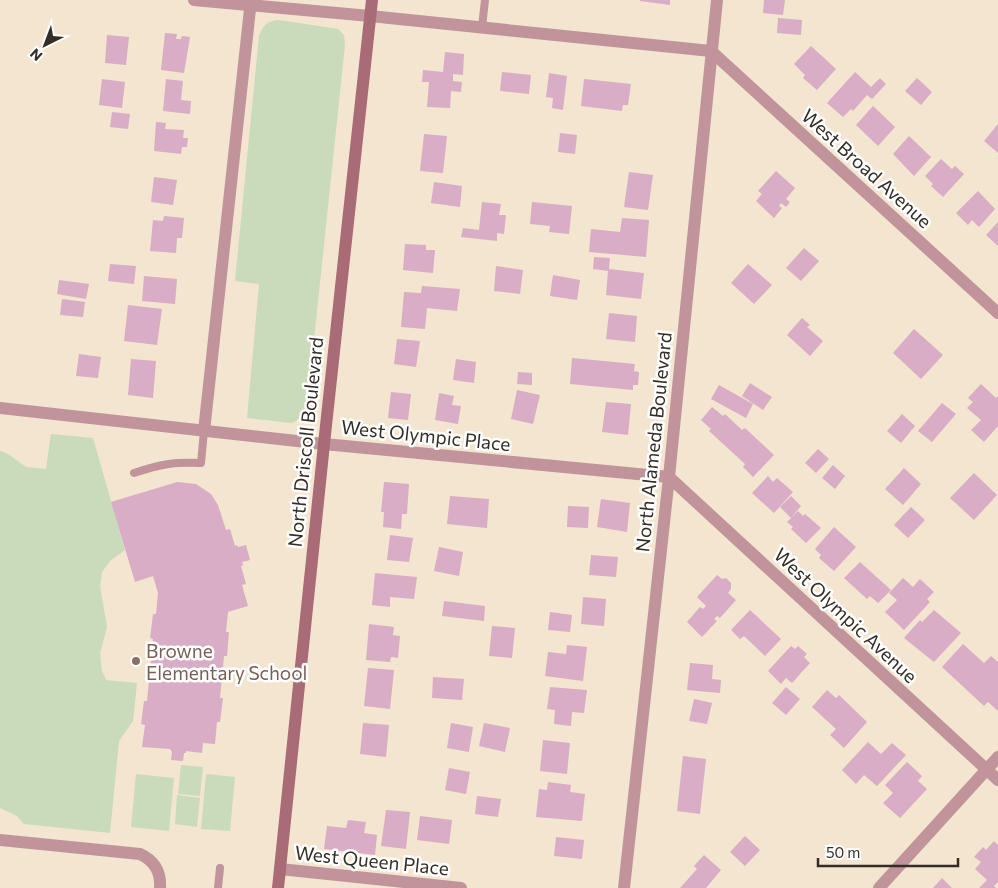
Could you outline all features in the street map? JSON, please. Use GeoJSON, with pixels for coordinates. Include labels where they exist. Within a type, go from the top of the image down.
{"type":"FeatureCollection","features":[{"type":"Feature","properties":{"kind":"main road","name":"North Driscoll Boulevard"},"geometry":{"type":"LineString","coordinates":[[278,888],[372,0]]}},
{"type":"Feature","properties":{"kind":"street"},"geometry":{"type":"LineString","coordinates":[[194,0],[251,3],[711,51]]}},
{"type":"Feature","properties":{"kind":"street","name":"North Alameda Boulevard"},"geometry":{"type":"LineString","coordinates":[[624,888],[669,477],[717,0]]}},
{"type":"Feature","properties":{"kind":"street"},"geometry":{"type":"LineString","coordinates":[[204,431],[251,3]]}},
{"type":"Feature","properties":{"kind":"street","name":"West Broad Avenue"},"geometry":{"type":"LineString","coordinates":[[711,51],[998,313]]}},
{"type":"Feature","properties":{"kind":"street","name":"West Olympic Place"},"geometry":{"type":"LineString","coordinates":[[0,408],[324,444],[669,477]]}},
{"type":"Feature","properties":{"kind":"street","name":"West Olympic Avenue"},"geometry":{"type":"LineString","coordinates":[[669,477],[998,780]]}},
{"type":"Feature","properties":{"kind":"street"},"geometry":{"type":"LineString","coordinates":[[879,888],[998,757]]}},
{"type":"Feature","properties":{"kind":"street"},"geometry":{"type":"LineString","coordinates":[[0,840],[140,854],[149,858],[156,865],[160,888]]}},
{"type":"Feature","properties":{"kind":"street","name":"West Queen Place"},"geometry":{"type":"LineString","coordinates":[[280,869],[461,888]]}},
{"type":"Feature","properties":{"kind":"lane"},"geometry":{"type":"LineString","coordinates":[[482,27],[485,0]]}},
{"type":"Feature","properties":{"kind":"lane"},"geometry":{"type":"LineString","coordinates":[[134,473],[160,464],[177,462],[201,463],[204,431]]}},
{"type":"Feature","properties":{"kind":"lane"},"geometry":{"type":"LineString","coordinates":[[218,888],[220,868]]}},
{"type":"Feature","properties":{"kind":"green space"},"geometry":{"type":"Polygon","coordinates":[[[279,20],[338,29],[344,35],[345,45],[306,416],[302,415],[291,423],[247,418],[259,284],[235,281],[259,36],[266,24],[279,20]]]}},
{"type":"Feature","properties":{"kind":"green space"},"geometry":{"type":"Polygon","coordinates":[[[51,434],[93,438],[125,550],[110,561],[102,572],[100,586],[107,627],[100,653],[102,671],[106,680],[137,683],[133,721],[119,741],[110,833],[24,824],[17,816],[0,808],[0,451],[8,454],[26,467],[46,469],[51,434]]]}},
{"type":"Feature","properties":{"kind":"green space"},"geometry":{"type":"Polygon","coordinates":[[[181,765],[203,767],[200,796],[178,794],[181,765]]]}},
{"type":"Feature","properties":{"kind":"green space"},"geometry":{"type":"Polygon","coordinates":[[[136,774],[174,778],[169,831],[131,827],[136,774]]]}},
{"type":"Feature","properties":{"kind":"green space"},"geometry":{"type":"Polygon","coordinates":[[[206,774],[235,777],[230,831],[201,829],[206,774]]]}},
{"type":"Feature","properties":{"kind":"green space"},"geometry":{"type":"Polygon","coordinates":[[[177,795],[200,798],[197,827],[175,824],[177,795]]]}},
{"type":"Feature","properties":{"kind":"building"},"geometry":{"type":"Polygon","coordinates":[[[670,0],[670,5],[640,1],[670,0]]]}},
{"type":"Feature","properties":{"kind":"building"},"geometry":{"type":"Polygon","coordinates":[[[764,0],[785,0],[783,15],[763,13],[764,0]]]}},
{"type":"Feature","properties":{"kind":"building"},"geometry":{"type":"Polygon","coordinates":[[[778,18],[802,20],[801,35],[777,33],[778,18]]]}},
{"type":"Feature","properties":{"kind":"building"},"geometry":{"type":"Polygon","coordinates":[[[165,33],[177,34],[176,39],[181,39],[182,36],[190,37],[184,73],[161,70],[165,33]]]}},
{"type":"Feature","properties":{"kind":"building"},"geometry":{"type":"Polygon","coordinates":[[[107,35],[129,37],[126,65],[105,63],[107,35]]]}},
{"type":"Feature","properties":{"kind":"building"},"geometry":{"type":"Polygon","coordinates":[[[811,46],[836,69],[817,90],[803,78],[805,75],[794,64],[811,46]]]}},
{"type":"Feature","properties":{"kind":"building"},"geometry":{"type":"Polygon","coordinates":[[[445,52],[464,54],[463,75],[453,74],[453,81],[462,82],[461,92],[451,91],[450,108],[427,107],[429,82],[422,82],[423,70],[443,72],[445,52]]]}},
{"type":"Feature","properties":{"kind":"building"},"geometry":{"type":"Polygon","coordinates":[[[502,72],[531,75],[529,94],[500,91],[502,72]]]}},
{"type":"Feature","properties":{"kind":"building"},"geometry":{"type":"Polygon","coordinates":[[[855,72],[871,87],[880,78],[886,84],[872,99],[867,95],[853,111],[851,109],[843,117],[827,103],[855,72]]]}},
{"type":"Feature","properties":{"kind":"building"},"geometry":{"type":"Polygon","coordinates":[[[549,73],[567,76],[563,110],[552,108],[553,98],[546,97],[549,73]]]}},
{"type":"Feature","properties":{"kind":"building"},"geometry":{"type":"Polygon","coordinates":[[[917,78],[932,92],[921,105],[905,91],[917,78]]]}},
{"type":"Feature","properties":{"kind":"building"},"geometry":{"type":"Polygon","coordinates":[[[102,79],[125,82],[122,108],[99,105],[102,79]]]}},
{"type":"Feature","properties":{"kind":"building"},"geometry":{"type":"Polygon","coordinates":[[[166,79],[183,81],[181,100],[191,101],[190,114],[163,111],[166,79]]]}},
{"type":"Feature","properties":{"kind":"building"},"geometry":{"type":"Polygon","coordinates":[[[584,79],[631,84],[628,105],[623,105],[622,111],[581,106],[584,79]]]}},
{"type":"Feature","properties":{"kind":"building"},"geometry":{"type":"Polygon","coordinates":[[[873,106],[895,127],[878,146],[856,125],[873,106]]]}},
{"type":"Feature","properties":{"kind":"building"},"geometry":{"type":"Polygon","coordinates":[[[112,112],[130,114],[128,129],[110,127],[112,112]]]}},
{"type":"Feature","properties":{"kind":"building"},"geometry":{"type":"Polygon","coordinates":[[[156,122],[166,123],[165,129],[184,130],[183,138],[188,138],[187,147],[182,147],[181,154],[154,151],[156,122]]]}},
{"type":"Feature","properties":{"kind":"building"},"geometry":{"type":"Polygon","coordinates":[[[998,124],[998,153],[984,141],[998,124]]]}},
{"type":"Feature","properties":{"kind":"building"},"geometry":{"type":"Polygon","coordinates":[[[560,133],[577,135],[575,154],[558,152],[560,133]]]}},
{"type":"Feature","properties":{"kind":"building"},"geometry":{"type":"Polygon","coordinates":[[[424,134],[447,136],[443,173],[420,171],[424,134]]]}},
{"type":"Feature","properties":{"kind":"building"},"geometry":{"type":"Polygon","coordinates":[[[909,136],[931,157],[914,176],[893,154],[909,136]]]}},
{"type":"Feature","properties":{"kind":"building"},"geometry":{"type":"Polygon","coordinates":[[[941,159],[952,169],[955,166],[964,174],[943,197],[931,186],[933,184],[925,176],[941,159]]]}},
{"type":"Feature","properties":{"kind":"building"},"geometry":{"type":"Polygon","coordinates":[[[776,171],[795,188],[786,199],[790,202],[786,207],[781,203],[779,206],[782,208],[774,218],[756,201],[762,194],[758,191],[776,171]]]}},
{"type":"Feature","properties":{"kind":"building"},"geometry":{"type":"Polygon","coordinates":[[[629,172],[653,175],[648,210],[624,207],[629,172]]]}},
{"type":"Feature","properties":{"kind":"building"},"geometry":{"type":"Polygon","coordinates":[[[154,177],[177,180],[173,205],[151,202],[154,177]]]}},
{"type":"Feature","properties":{"kind":"building"},"geometry":{"type":"Polygon","coordinates":[[[434,182],[462,186],[460,207],[431,203],[434,182]]]}},
{"type":"Feature","properties":{"kind":"building"},"geometry":{"type":"Polygon","coordinates":[[[978,191],[995,209],[979,227],[972,220],[968,225],[956,213],[978,191]]]}},
{"type":"Feature","properties":{"kind":"building"},"geometry":{"type":"Polygon","coordinates":[[[482,202],[501,204],[499,215],[506,215],[504,234],[497,233],[497,241],[461,237],[463,228],[479,230],[482,202]]]}},
{"type":"Feature","properties":{"kind":"building"},"geometry":{"type":"Polygon","coordinates":[[[532,202],[572,206],[569,234],[549,232],[550,226],[530,224],[532,202]]]}},
{"type":"Feature","properties":{"kind":"building"},"geometry":{"type":"Polygon","coordinates":[[[164,216],[184,218],[182,238],[177,238],[176,253],[150,251],[153,220],[163,221],[164,216]]]}},
{"type":"Feature","properties":{"kind":"building"},"geometry":{"type":"Polygon","coordinates":[[[622,218],[649,220],[646,257],[589,252],[591,229],[620,232],[622,218]]]}},
{"type":"Feature","properties":{"kind":"building"},"geometry":{"type":"Polygon","coordinates":[[[998,222],[998,246],[986,235],[998,222]]]}},
{"type":"Feature","properties":{"kind":"building"},"geometry":{"type":"Polygon","coordinates":[[[405,244],[426,245],[426,250],[435,250],[433,273],[403,270],[405,244]]]}},
{"type":"Feature","properties":{"kind":"building"},"geometry":{"type":"Polygon","coordinates":[[[804,248],[819,261],[801,281],[786,268],[804,248]]]}},
{"type":"Feature","properties":{"kind":"building"},"geometry":{"type":"Polygon","coordinates":[[[594,257],[610,258],[609,269],[644,273],[641,299],[606,295],[608,271],[593,269],[594,257]]]}},
{"type":"Feature","properties":{"kind":"building"},"geometry":{"type":"Polygon","coordinates":[[[110,264],[136,266],[134,284],[108,281],[110,264]]]}},
{"type":"Feature","properties":{"kind":"building"},"geometry":{"type":"Polygon","coordinates":[[[748,264],[772,285],[754,304],[731,283],[748,264]]]}},
{"type":"Feature","properties":{"kind":"building"},"geometry":{"type":"Polygon","coordinates":[[[496,266],[523,270],[520,294],[494,291],[496,266]]]}},
{"type":"Feature","properties":{"kind":"building"},"geometry":{"type":"Polygon","coordinates":[[[553,275],[580,280],[577,300],[550,296],[553,275]]]}},
{"type":"Feature","properties":{"kind":"building"},"geometry":{"type":"Polygon","coordinates":[[[144,276],[177,279],[175,304],[142,301],[144,276]]]}},
{"type":"Feature","properties":{"kind":"building"},"geometry":{"type":"Polygon","coordinates":[[[59,280],[89,284],[86,299],[57,294],[59,280]]]}},
{"type":"Feature","properties":{"kind":"building"},"geometry":{"type":"Polygon","coordinates":[[[422,286],[460,289],[457,311],[427,308],[425,329],[401,327],[404,292],[421,293],[422,286]]]}},
{"type":"Feature","properties":{"kind":"building"},"geometry":{"type":"Polygon","coordinates":[[[62,299],[85,302],[83,317],[60,315],[62,299]]]}},
{"type":"Feature","properties":{"kind":"building"},"geometry":{"type":"Polygon","coordinates":[[[128,305],[162,309],[157,345],[124,341],[128,305]]]}},
{"type":"Feature","properties":{"kind":"building"},"geometry":{"type":"Polygon","coordinates":[[[609,313],[637,316],[635,342],[606,339],[609,313]]]}},
{"type":"Feature","properties":{"kind":"building"},"geometry":{"type":"Polygon","coordinates":[[[802,318],[810,325],[807,327],[823,341],[810,356],[787,335],[802,318]]]}},
{"type":"Feature","properties":{"kind":"building"},"geometry":{"type":"Polygon","coordinates":[[[914,329],[943,355],[921,379],[893,353],[914,329]]]}},
{"type":"Feature","properties":{"kind":"building"},"geometry":{"type":"Polygon","coordinates":[[[397,339],[420,341],[416,367],[394,364],[397,339]]]}},
{"type":"Feature","properties":{"kind":"building"},"geometry":{"type":"Polygon","coordinates":[[[79,354],[101,357],[98,378],[76,376],[79,354]]]}},
{"type":"Feature","properties":{"kind":"building"},"geometry":{"type":"Polygon","coordinates":[[[572,358],[635,364],[634,371],[639,372],[638,385],[633,385],[633,390],[570,384],[572,358]]]}},
{"type":"Feature","properties":{"kind":"building"},"geometry":{"type":"Polygon","coordinates":[[[131,359],[156,361],[153,398],[128,395],[131,359]]]}},
{"type":"Feature","properties":{"kind":"building"},"geometry":{"type":"Polygon","coordinates":[[[456,359],[476,362],[474,383],[453,380],[456,359]]]}},
{"type":"Feature","properties":{"kind":"building"},"geometry":{"type":"Polygon","coordinates":[[[518,372],[532,373],[532,385],[517,384],[518,372]]]}},
{"type":"Feature","properties":{"kind":"building"},"geometry":{"type":"Polygon","coordinates":[[[750,383],[772,397],[763,410],[742,396],[750,383]]]}},
{"type":"Feature","properties":{"kind":"building"},"geometry":{"type":"Polygon","coordinates":[[[981,384],[996,398],[998,396],[998,426],[984,442],[971,430],[981,420],[967,408],[973,402],[968,398],[981,384]]]}},
{"type":"Feature","properties":{"kind":"building"},"geometry":{"type":"Polygon","coordinates":[[[719,385],[753,404],[746,418],[711,399],[719,385]]]}},
{"type":"Feature","properties":{"kind":"building"},"geometry":{"type":"Polygon","coordinates":[[[517,390],[540,395],[533,424],[511,419],[517,390]]]}},
{"type":"Feature","properties":{"kind":"building"},"geometry":{"type":"Polygon","coordinates":[[[391,392],[411,394],[408,420],[388,418],[391,392]]]}},
{"type":"Feature","properties":{"kind":"building"},"geometry":{"type":"Polygon","coordinates":[[[439,393],[454,396],[452,405],[461,406],[458,424],[435,420],[439,393]]]}},
{"type":"Feature","properties":{"kind":"building"},"geometry":{"type":"Polygon","coordinates":[[[606,402],[631,404],[628,435],[602,432],[606,402]]]}},
{"type":"Feature","properties":{"kind":"building"},"geometry":{"type":"Polygon","coordinates":[[[942,403],[956,414],[932,442],[918,431],[942,403]]]}},
{"type":"Feature","properties":{"kind":"building"},"geometry":{"type":"Polygon","coordinates":[[[712,407],[723,416],[725,414],[742,430],[745,428],[774,455],[753,477],[743,467],[745,464],[709,431],[711,429],[701,420],[712,407]]]}},
{"type":"Feature","properties":{"kind":"building"},"geometry":{"type":"Polygon","coordinates":[[[902,414],[915,426],[901,443],[887,431],[902,414]]]}},
{"type":"Feature","properties":{"kind":"building"},"geometry":{"type":"Polygon","coordinates":[[[818,449],[829,459],[816,473],[805,463],[818,449]]]}},
{"type":"Feature","properties":{"kind":"building"},"geometry":{"type":"Polygon","coordinates":[[[833,465],[845,476],[835,489],[822,478],[833,465]]]}},
{"type":"Feature","properties":{"kind":"building"},"geometry":{"type":"Polygon","coordinates":[[[904,468],[921,484],[903,505],[885,489],[904,468]]]}},
{"type":"Feature","properties":{"kind":"building"},"geometry":{"type":"Polygon","coordinates":[[[974,473],[997,495],[974,520],[950,498],[974,473]]]}},
{"type":"Feature","properties":{"kind":"building"},"geometry":{"type":"Polygon","coordinates":[[[768,476],[773,482],[777,478],[793,492],[774,513],[752,493],[768,476]]]}},
{"type":"Feature","properties":{"kind":"building"},"geometry":{"type":"Polygon","coordinates":[[[177,482],[196,484],[211,494],[218,505],[226,530],[230,529],[235,546],[246,545],[250,560],[242,562],[243,565],[241,566],[246,584],[242,585],[248,606],[228,612],[226,632],[229,632],[227,656],[224,656],[220,698],[223,698],[220,722],[217,722],[215,744],[203,743],[202,753],[186,751],[183,761],[171,760],[172,752],[170,749],[142,747],[145,725],[141,724],[144,701],[147,701],[153,639],[150,638],[153,614],[156,614],[158,593],[153,576],[135,582],[111,502],[177,482]]]}},
{"type":"Feature","properties":{"kind":"building"},"geometry":{"type":"Polygon","coordinates":[[[384,482],[409,484],[407,514],[402,514],[401,529],[383,527],[384,512],[381,512],[384,482]]]}},
{"type":"Feature","properties":{"kind":"building"},"geometry":{"type":"Polygon","coordinates":[[[450,496],[489,499],[487,528],[447,524],[450,496]]]}},
{"type":"Feature","properties":{"kind":"building"},"geometry":{"type":"Polygon","coordinates":[[[791,496],[801,506],[791,518],[780,507],[791,496]]]}},
{"type":"Feature","properties":{"kind":"building"},"geometry":{"type":"Polygon","coordinates":[[[601,499],[630,503],[627,532],[597,527],[601,499]]]}},
{"type":"Feature","properties":{"kind":"building"},"geometry":{"type":"Polygon","coordinates":[[[568,506],[589,507],[588,528],[567,527],[568,506]]]}},
{"type":"Feature","properties":{"kind":"building"},"geometry":{"type":"Polygon","coordinates":[[[911,507],[925,520],[908,538],[894,525],[911,507]]]}},
{"type":"Feature","properties":{"kind":"building"},"geometry":{"type":"Polygon","coordinates":[[[798,511],[803,516],[805,514],[821,528],[806,543],[791,529],[793,527],[787,522],[798,511]]]}},
{"type":"Feature","properties":{"kind":"building"},"geometry":{"type":"Polygon","coordinates":[[[834,527],[856,547],[834,571],[819,558],[821,555],[815,549],[834,527]]]}},
{"type":"Feature","properties":{"kind":"building"},"geometry":{"type":"Polygon","coordinates":[[[390,535],[413,538],[409,562],[387,560],[390,535]]]}},
{"type":"Feature","properties":{"kind":"building"},"geometry":{"type":"Polygon","coordinates":[[[439,547],[463,552],[459,576],[434,571],[439,547]]]}},
{"type":"Feature","properties":{"kind":"building"},"geometry":{"type":"Polygon","coordinates":[[[591,555],[618,557],[616,577],[589,575],[591,555]]]}},
{"type":"Feature","properties":{"kind":"building"},"geometry":{"type":"Polygon","coordinates":[[[860,562],[891,590],[878,603],[870,596],[867,599],[844,578],[860,562]]]}},
{"type":"Feature","properties":{"kind":"building"},"geometry":{"type":"Polygon","coordinates":[[[375,573],[417,577],[414,599],[390,597],[390,607],[372,605],[375,573]]]}},
{"type":"Feature","properties":{"kind":"building"},"geometry":{"type":"Polygon","coordinates":[[[717,575],[722,579],[726,578],[731,583],[731,589],[728,593],[736,600],[720,618],[717,616],[714,619],[717,621],[702,637],[687,622],[700,607],[703,609],[706,606],[697,597],[717,575]]]}},
{"type":"Feature","properties":{"kind":"building"},"geometry":{"type":"Polygon","coordinates":[[[903,578],[913,587],[920,579],[934,592],[927,599],[930,602],[904,630],[885,612],[897,600],[889,593],[903,578]]]}},
{"type":"Feature","properties":{"kind":"building"},"geometry":{"type":"Polygon","coordinates":[[[583,597],[606,599],[604,626],[581,624],[583,597]]]}},
{"type":"Feature","properties":{"kind":"building"},"geometry":{"type":"Polygon","coordinates":[[[444,601],[485,606],[484,621],[442,616],[444,601]]]}},
{"type":"Feature","properties":{"kind":"building"},"geometry":{"type":"Polygon","coordinates":[[[750,610],[781,639],[765,656],[744,636],[740,639],[731,630],[750,610]]]}},
{"type":"Feature","properties":{"kind":"building"},"geometry":{"type":"Polygon","coordinates":[[[934,610],[961,633],[934,662],[904,638],[920,620],[922,622],[934,610]]]}},
{"type":"Feature","properties":{"kind":"building"},"geometry":{"type":"Polygon","coordinates":[[[550,612],[572,615],[570,632],[548,630],[550,612]]]}},
{"type":"Feature","properties":{"kind":"building"},"geometry":{"type":"Polygon","coordinates":[[[369,624],[394,627],[393,635],[400,636],[398,658],[391,657],[390,662],[366,660],[369,624]]]}},
{"type":"Feature","properties":{"kind":"building"},"geometry":{"type":"Polygon","coordinates":[[[492,626],[515,628],[512,658],[489,656],[492,626]]]}},
{"type":"Feature","properties":{"kind":"building"},"geometry":{"type":"Polygon","coordinates":[[[963,644],[984,663],[991,656],[998,662],[998,711],[988,702],[984,706],[942,667],[963,644]]]}},
{"type":"Feature","properties":{"kind":"building"},"geometry":{"type":"Polygon","coordinates":[[[567,645],[587,647],[583,681],[545,676],[548,652],[566,654],[567,645]]]}},
{"type":"Feature","properties":{"kind":"building"},"geometry":{"type":"Polygon","coordinates":[[[791,646],[795,649],[798,646],[807,654],[804,657],[810,663],[792,683],[786,678],[781,684],[768,671],[791,646]]]}},
{"type":"Feature","properties":{"kind":"building"},"geometry":{"type":"Polygon","coordinates":[[[690,663],[713,665],[712,679],[721,680],[720,693],[687,690],[690,663]]]}},
{"type":"Feature","properties":{"kind":"building"},"geometry":{"type":"Polygon","coordinates":[[[368,668],[394,670],[390,709],[364,706],[368,668]]]}},
{"type":"Feature","properties":{"kind":"building"},"geometry":{"type":"Polygon","coordinates":[[[433,677],[464,679],[462,700],[432,698],[433,677]]]}},
{"type":"Feature","properties":{"kind":"building"},"geometry":{"type":"Polygon","coordinates":[[[550,687],[587,690],[584,713],[572,712],[571,726],[554,724],[555,710],[547,709],[550,687]]]}},
{"type":"Feature","properties":{"kind":"building"},"geometry":{"type":"Polygon","coordinates":[[[786,687],[800,699],[786,715],[772,703],[786,687]]]}},
{"type":"Feature","properties":{"kind":"building"},"geometry":{"type":"Polygon","coordinates":[[[827,690],[836,698],[839,695],[867,722],[844,748],[830,735],[836,729],[812,707],[827,690]]]}},
{"type":"Feature","properties":{"kind":"building"},"geometry":{"type":"Polygon","coordinates":[[[694,699],[712,703],[707,724],[689,721],[694,699]]]}},
{"type":"Feature","properties":{"kind":"building"},"geometry":{"type":"Polygon","coordinates":[[[363,723],[389,725],[386,757],[360,754],[363,723]]]}},
{"type":"Feature","properties":{"kind":"building"},"geometry":{"type":"Polygon","coordinates":[[[451,723],[473,727],[469,752],[447,748],[451,723]]]}},
{"type":"Feature","properties":{"kind":"building"},"geometry":{"type":"Polygon","coordinates":[[[484,723],[510,728],[505,752],[479,746],[484,723]]]}},
{"type":"Feature","properties":{"kind":"building"},"geometry":{"type":"Polygon","coordinates":[[[543,740],[570,743],[567,774],[540,771],[543,740]]]}},
{"type":"Feature","properties":{"kind":"building"},"geometry":{"type":"Polygon","coordinates":[[[868,742],[881,754],[892,743],[906,755],[877,786],[864,775],[856,784],[842,770],[868,742]]]}},
{"type":"Feature","properties":{"kind":"building"},"geometry":{"type":"Polygon","coordinates":[[[683,756],[706,759],[700,814],[677,811],[683,756]]]}},
{"type":"Feature","properties":{"kind":"building"},"geometry":{"type":"Polygon","coordinates":[[[907,762],[922,776],[918,781],[927,789],[900,818],[883,803],[893,793],[885,785],[907,762]]]}},
{"type":"Feature","properties":{"kind":"building"},"geometry":{"type":"Polygon","coordinates":[[[449,768],[470,772],[466,794],[445,790],[449,768]]]}},
{"type":"Feature","properties":{"kind":"building"},"geometry":{"type":"Polygon","coordinates":[[[548,782],[571,785],[570,792],[585,794],[582,821],[536,817],[539,789],[547,790],[548,782]]]}},
{"type":"Feature","properties":{"kind":"building"},"geometry":{"type":"Polygon","coordinates":[[[477,796],[501,799],[498,817],[475,814],[477,796]]]}},
{"type":"Feature","properties":{"kind":"building"},"geometry":{"type":"Polygon","coordinates":[[[386,810],[410,812],[406,849],[381,846],[386,810]]]}},
{"type":"Feature","properties":{"kind":"building"},"geometry":{"type":"Polygon","coordinates":[[[420,816],[452,820],[449,844],[417,840],[420,816]]]}},
{"type":"Feature","properties":{"kind":"building"},"geometry":{"type":"Polygon","coordinates":[[[348,820],[366,822],[364,833],[377,835],[375,855],[324,849],[327,826],[346,828],[348,820]]]}},
{"type":"Feature","properties":{"kind":"building"},"geometry":{"type":"Polygon","coordinates":[[[745,836],[760,850],[745,866],[730,852],[745,836]]]}},
{"type":"Feature","properties":{"kind":"building"},"geometry":{"type":"Polygon","coordinates":[[[556,837],[584,840],[582,859],[554,856],[556,837]]]}},
{"type":"Feature","properties":{"kind":"building"},"geometry":{"type":"Polygon","coordinates":[[[994,841],[998,845],[998,882],[994,886],[996,888],[979,888],[987,880],[975,869],[981,862],[974,857],[983,847],[986,850],[994,841]]]}},
{"type":"Feature","properties":{"kind":"building"},"geometry":{"type":"Polygon","coordinates":[[[704,855],[721,870],[706,888],[680,888],[697,869],[694,866],[704,855]]]}},
{"type":"Feature","properties":{"kind":"building"},"geometry":{"type":"Polygon","coordinates":[[[942,878],[952,888],[933,888],[942,878]]]}},
{"type":"Feature","properties":{"kind":"place","name":"Browne Elementary School"},"geometry":{"type":"Point","coordinates":[136,661]}}]}
